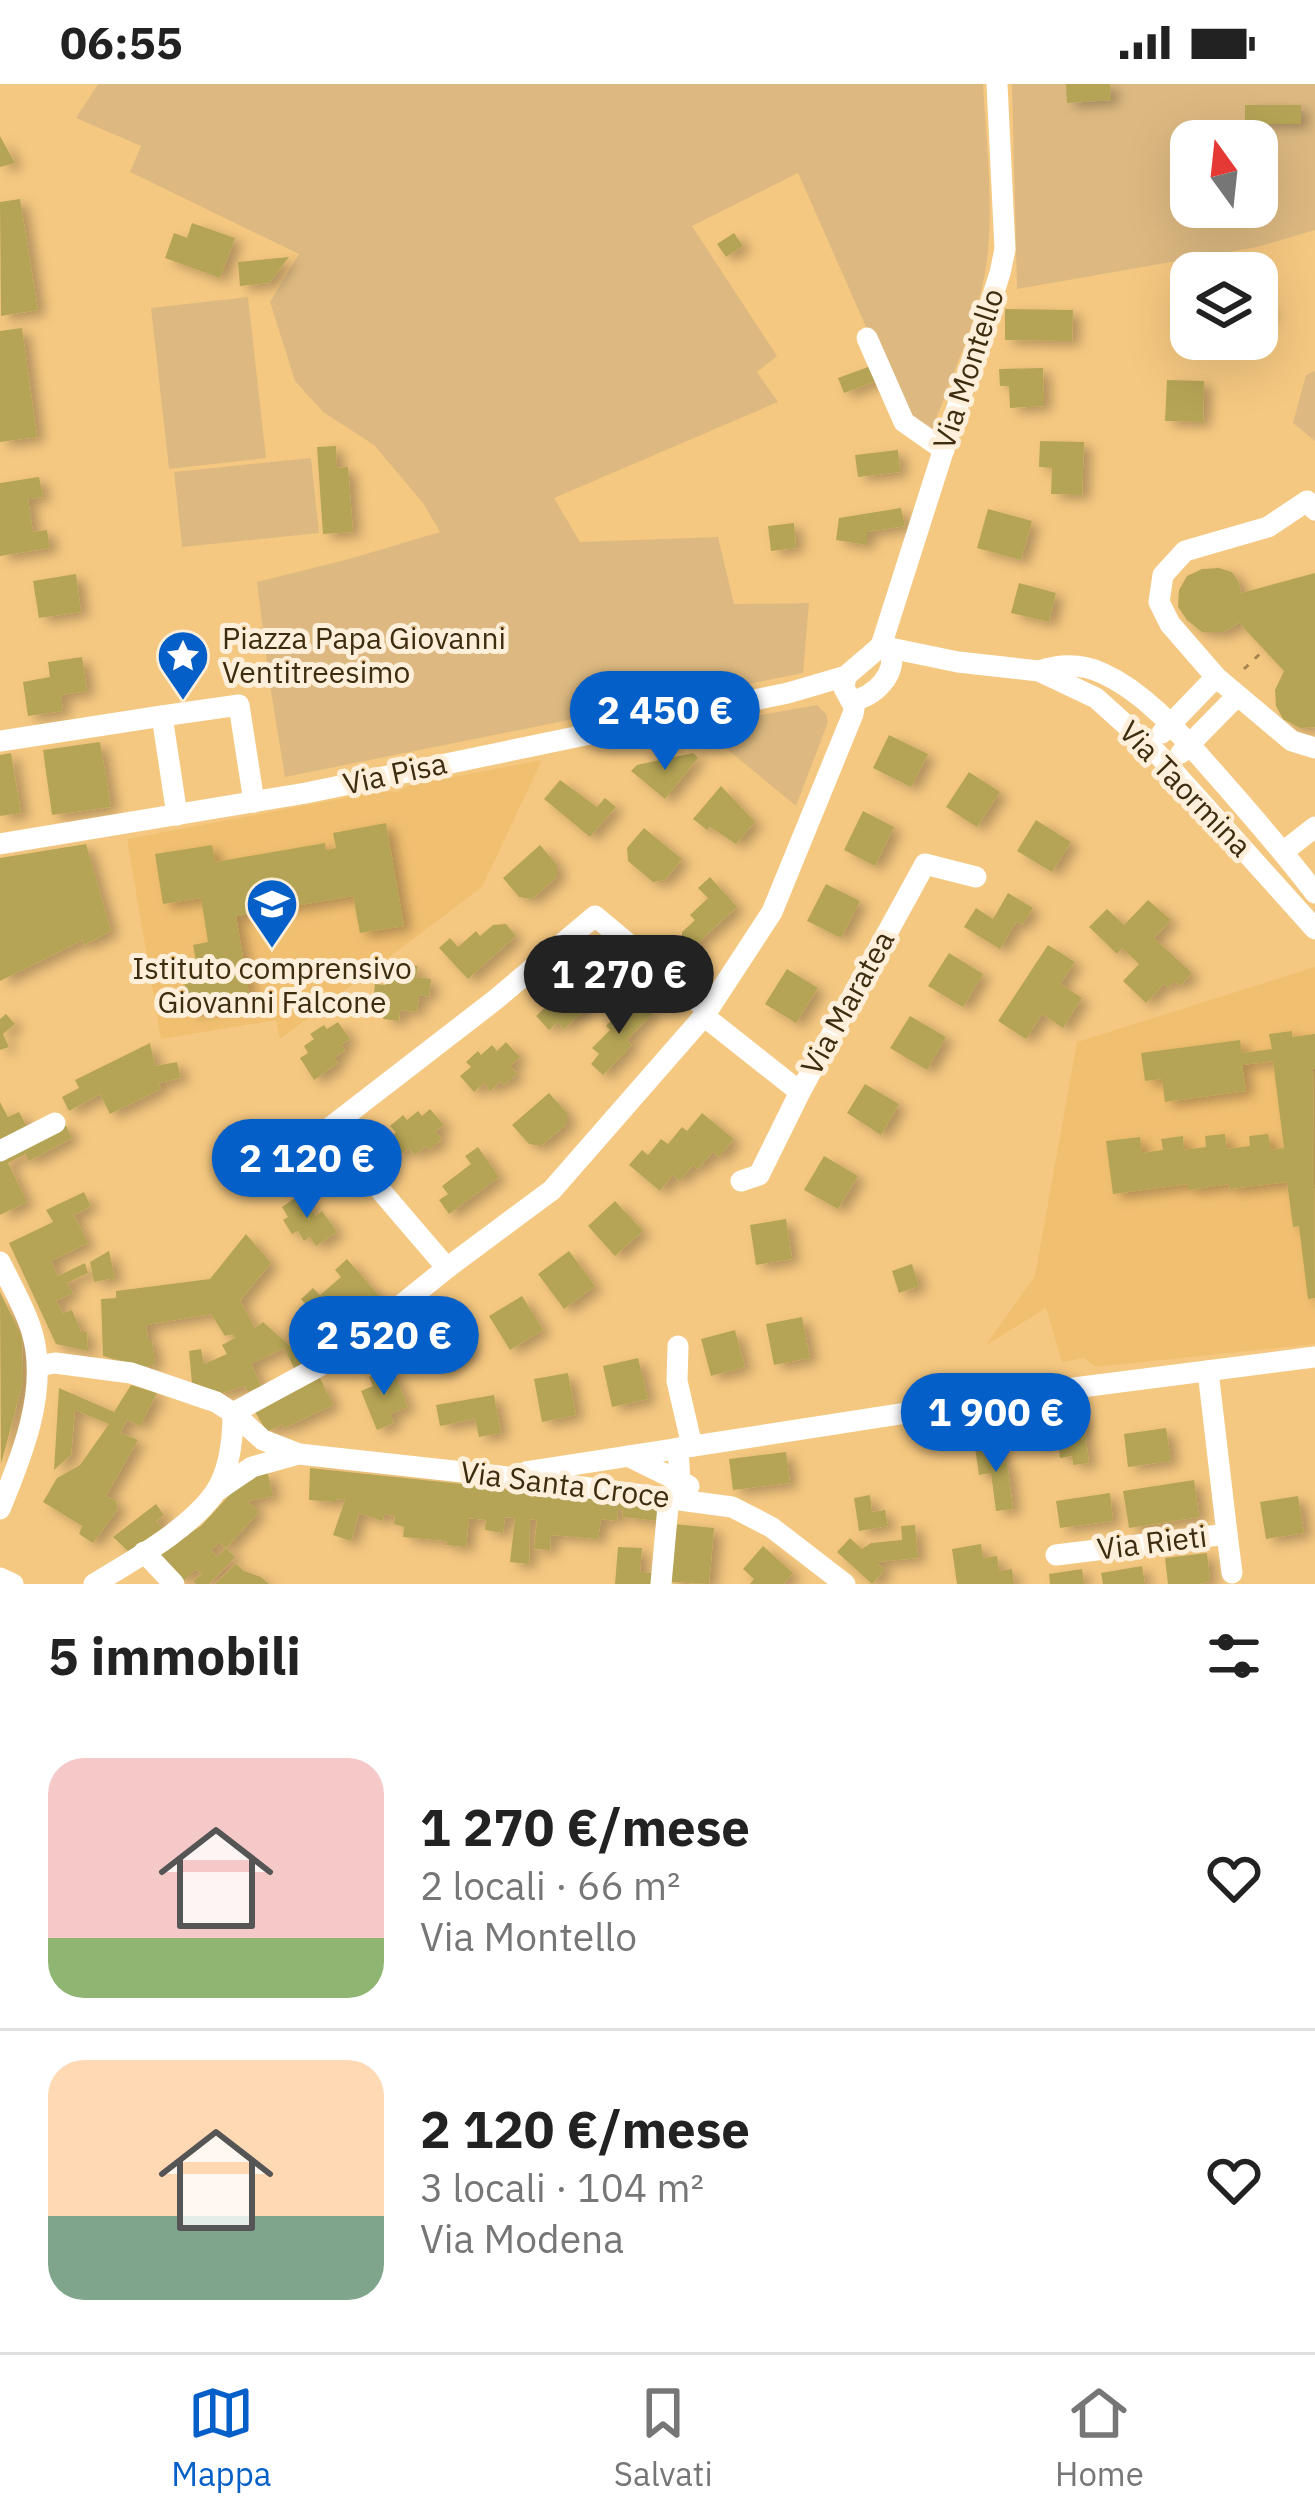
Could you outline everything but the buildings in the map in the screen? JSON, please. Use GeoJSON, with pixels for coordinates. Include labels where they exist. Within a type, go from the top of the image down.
{"type":"FeatureCollection","features":[{"type":"Feature","properties":{"kind":"street","name":"Via Montello"},"geometry":{"type":"LineString","coordinates":[[885,647],[1005,249],[997,84]]}},
{"type":"Feature","properties":{"kind":"street"},"geometry":{"type":"LineString","coordinates":[[867,338],[904,422],[944,450]]}},
{"type":"Feature","properties":{"kind":"street"},"geometry":{"type":"LineString","coordinates":[[1315,510],[1306,502],[1268,527],[1185,551],[1163,574],[1159,602],[1170,623],[1229,684],[1292,741],[1315,748]]}},
{"type":"Feature","properties":{"kind":"street"},"geometry":{"type":"LineString","coordinates":[[233,1413],[338,1356],[552,1190],[706,1012],[772,913],[853,714],[849,692],[885,647],[894,659],[890,676],[849,692]]}},
{"type":"Feature","properties":{"kind":"street","name":"Via Taormina"},"geometry":{"type":"LineString","coordinates":[[885,647],[1039,671],[1096,698],[1168,766],[1315,929]]}},
{"type":"Feature","properties":{"kind":"street","name":"Via Taormina"},"geometry":{"type":"LineString","coordinates":[[890,676],[958,662]]}},
{"type":"Feature","properties":{"kind":"street","name":"Via Taormina"},"geometry":{"type":"LineString","coordinates":[[1039,671],[1064,663],[1100,672],[1138,696],[1189,744],[1315,892]]}},
{"type":"Feature","properties":{"kind":"street"},"geometry":{"type":"LineString","coordinates":[[1149,746],[1170,725],[1229,684]]}},
{"type":"Feature","properties":{"kind":"street"},"geometry":{"type":"LineString","coordinates":[[1168,766],[1189,744],[1229,684]]}},
{"type":"Feature","properties":{"kind":"street","name":"Via Pisa"},"geometry":{"type":"LineString","coordinates":[[0,844],[254,802],[788,693],[849,692]]}},
{"type":"Feature","properties":{"kind":"street"},"geometry":{"type":"LineString","coordinates":[[0,741],[239,704],[254,802]]}},
{"type":"Feature","properties":{"kind":"street"},"geometry":{"type":"LineString","coordinates":[[162,716],[177,815]]}},
{"type":"Feature","properties":{"kind":"street"},"geometry":{"type":"LineString","coordinates":[[1283,852],[1315,827]]}},
{"type":"Feature","properties":{"kind":"street","name":"Via Maratea"},"geometry":{"type":"LineString","coordinates":[[741,1181],[759,1174],[925,864],[976,877]]}},
{"type":"Feature","properties":{"kind":"street"},"geometry":{"type":"LineString","coordinates":[[447,1268],[328,1129],[595,916],[800,1092]]}},
{"type":"Feature","properties":{"kind":"street"},"geometry":{"type":"LineString","coordinates":[[0,1151],[55,1123]]}},
{"type":"Feature","properties":{"kind":"street"},"geometry":{"type":"LineString","coordinates":[[0,1262],[32,1330],[38,1366],[30,1423],[5,1492]]}},
{"type":"Feature","properties":{"kind":"street"},"geometry":{"type":"LineString","coordinates":[[661,1584],[685,1447],[678,1346]]}},
{"type":"Feature","properties":{"kind":"street"},"geometry":{"type":"LineString","coordinates":[[499,1476],[1035,1393],[1315,1358]]}},
{"type":"Feature","properties":{"kind":"street"},"geometry":{"type":"LineString","coordinates":[[38,1366],[55,1363],[131,1373],[216,1402],[263,1440],[298,1454]]}},
{"type":"Feature","properties":{"kind":"street","name":"Via Rieti"},"geometry":{"type":"LineString","coordinates":[[1056,1555],[1227,1534],[1208,1371]]}},
{"type":"Feature","properties":{"kind":"street"},"geometry":{"type":"LineString","coordinates":[[217,1491],[233,1446],[233,1413]]}},
{"type":"Feature","properties":{"kind":"street"},"geometry":{"type":"LineString","coordinates":[[94,1584],[195,1515],[217,1491],[252,1467],[298,1454]]}},
{"type":"Feature","properties":{"kind":"street","name":"Via Santa Croce"},"geometry":{"type":"LineString","coordinates":[[298,1454],[607,1490],[675,1490]]}},
{"type":"Feature","properties":{"kind":"street"},"geometry":{"type":"LineString","coordinates":[[607,1490],[616,1458]]}},
{"type":"Feature","properties":{"kind":"street"},"geometry":{"type":"LineString","coordinates":[[616,1458],[675,1490],[732,1507],[771,1528],[845,1584]]}},
{"type":"Feature","properties":{"kind":"street"},"geometry":{"type":"LineString","coordinates":[[1227,1534],[1232,1573]]}},
{"type":"Feature","properties":{"kind":"street"},"geometry":{"type":"LineString","coordinates":[[144,1552],[175,1584]]}},
{"type":"Feature","properties":{"kind":"street"},"geometry":{"type":"LineString","coordinates":[[0,1578],[13,1584]]}},
{"type":"Feature","properties":{"kind":"path"},"geometry":{"type":"LineString","coordinates":[[1229,684],[1264,650]]}},
{"type":"Feature","properties":{"kind":"shaded area"},"geometry":{"type":"Polygon","coordinates":[[[98,84],[983,84],[990,194],[987,260],[971,327],[930,436],[905,415],[798,173],[692,226],[777,356],[757,372],[778,402],[554,498],[580,542],[718,537],[734,604],[809,603],[803,673],[285,777],[257,582],[440,532],[423,503],[374,445],[323,412],[295,381],[270,302],[299,254],[130,172],[141,146],[76,118],[98,84]]]}},
{"type":"Feature","properties":{"kind":"shaded area"},"geometry":{"type":"Polygon","coordinates":[[[1012,84],[1315,84],[1315,230],[1228,252],[1170,252],[1170,262],[1017,289],[1012,84]]]}},
{"type":"Feature","properties":{"kind":"shaded area"},"geometry":{"type":"Polygon","coordinates":[[[248,297],[266,458],[169,469],[151,308],[248,297]]]}},
{"type":"Feature","properties":{"kind":"shaded area"},"geometry":{"type":"Polygon","coordinates":[[[1315,371],[1315,441],[1293,423],[1306,375],[1315,371]]]}},
{"type":"Feature","properties":{"kind":"shaded area"},"geometry":{"type":"Polygon","coordinates":[[[311,458],[319,533],[182,547],[174,472],[311,458]]]}},
{"type":"Feature","properties":{"kind":"shaded area"},"geometry":{"type":"Polygon","coordinates":[[[817,705],[828,722],[796,806],[699,726],[817,705]]]}},
{"type":"Feature","properties":{"kind":"shaded area","name":"Istituto comprensivo Giovanni Falcone"},"geometry":{"type":"Polygon","coordinates":[[[542,760],[482,887],[280,1039],[276,1020],[161,1039],[127,839],[397,792],[411,785],[542,760]]]}},
{"type":"Feature","properties":{"kind":"shaded area"},"geometry":{"type":"Polygon","coordinates":[[[1315,967],[1315,1344],[1095,1367],[1084,1358],[1062,1362],[1046,1308],[985,1346],[1035,1276],[1077,1042],[1315,967]]]}},
{"type":"Feature","properties":{"kind":"place","name":"Piazza Papa Giovanni Ventitreesimo"},"geometry":{"type":"Point","coordinates":[183,702]}},
{"type":"Feature","properties":{"kind":"place","name":"Istituto comprensivo Giovanni Falcone"},"geometry":{"type":"Point","coordinates":[272,950]}}]}
